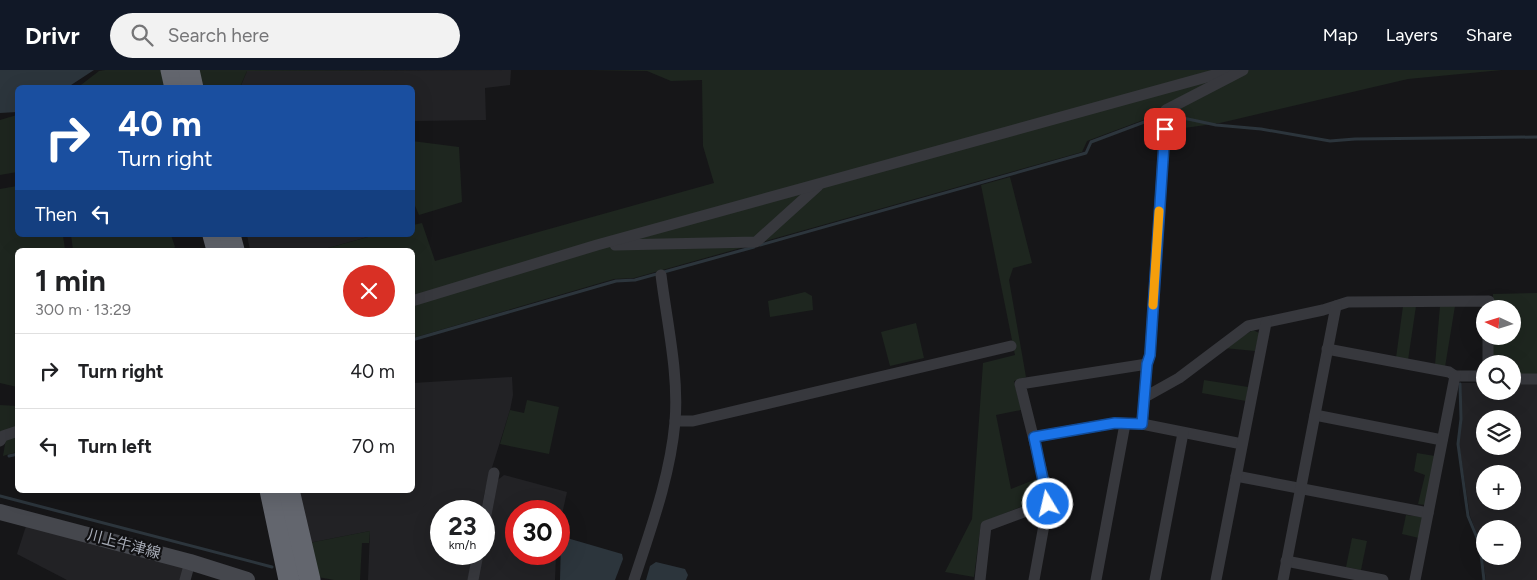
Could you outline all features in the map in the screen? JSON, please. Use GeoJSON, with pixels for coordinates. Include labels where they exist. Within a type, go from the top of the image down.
{"type":"FeatureCollection","features":[{"type":"Feature","properties":{"kind":"highway"},"geometry":{"type":"LineString","coordinates":[[171,70],[175,85]]}},
{"type":"Feature","properties":{"kind":"highway"},"geometry":{"type":"LineString","coordinates":[[189,70],[192,85]]}},
{"type":"Feature","properties":{"kind":"highway"},"geometry":{"type":"LineString","coordinates":[[271,493],[289,580]]}},
{"type":"Feature","properties":{"kind":"highway"},"geometry":{"type":"LineString","coordinates":[[290,493],[310,580]]}},
{"type":"Feature","properties":{"kind":"main road","name":"川上牛津線"},"geometry":{"type":"LineString","coordinates":[[0,512],[190,562],[247,580]]}},
{"type":"Feature","properties":{"kind":"street"},"geometry":{"type":"LineString","coordinates":[[415,300],[597,245],[1232,70]]}},
{"type":"Feature","properties":{"kind":"street"},"geometry":{"type":"LineString","coordinates":[[1142,424],[1147,364],[1151,345],[1166,110],[1243,70]]}},
{"type":"Feature","properties":{"kind":"street"},"geometry":{"type":"LineString","coordinates":[[597,245],[756,242],[821,183]]}},
{"type":"Feature","properties":{"kind":"street"},"geometry":{"type":"LineString","coordinates":[[634,580],[661,499],[670,460],[675,421],[674,372],[661,275]]}},
{"type":"Feature","properties":{"kind":"street"},"geometry":{"type":"LineString","coordinates":[[1145,397],[1179,378],[1248,326],[1348,302],[1476,301]]}},
{"type":"Feature","properties":{"kind":"street"},"geometry":{"type":"LineString","coordinates":[[1282,580],[1336,306]]}},
{"type":"Feature","properties":{"kind":"street"},"geometry":{"type":"LineString","coordinates":[[1216,580],[1266,322]]}},
{"type":"Feature","properties":{"kind":"street"},"geometry":{"type":"LineString","coordinates":[[675,421],[693,421],[1011,346]]}},
{"type":"Feature","properties":{"kind":"street"},"geometry":{"type":"LineString","coordinates":[[1327,349],[1449,372],[1455,376],[1476,376]]}},
{"type":"Feature","properties":{"kind":"street"},"geometry":{"type":"LineString","coordinates":[[1034,580],[1048,504],[1034,437],[1020,384],[1147,364]]}},
{"type":"Feature","properties":{"kind":"street"},"geometry":{"type":"LineString","coordinates":[[1415,580],[1455,376]]}},
{"type":"Feature","properties":{"kind":"street"},"geometry":{"type":"LineString","coordinates":[[1521,379],[1537,379]]}},
{"type":"Feature","properties":{"kind":"street"},"geometry":{"type":"LineString","coordinates":[[1315,415],[1442,440]]}},
{"type":"Feature","properties":{"kind":"street"},"geometry":{"type":"LineString","coordinates":[[1034,437],[1115,423],[1142,424],[1242,444]]}},
{"type":"Feature","properties":{"kind":"street"},"geometry":{"type":"LineString","coordinates":[[1096,580],[1125,424]]}},
{"type":"Feature","properties":{"kind":"street"},"geometry":{"type":"LineString","coordinates":[[0,441],[3,436],[15,432]]}},
{"type":"Feature","properties":{"kind":"street"},"geometry":{"type":"LineString","coordinates":[[1155,580],[1182,433]]}},
{"type":"Feature","properties":{"kind":"street"},"geometry":{"type":"LineString","coordinates":[[489,500],[494,473]]}},
{"type":"Feature","properties":{"kind":"street"},"geometry":{"type":"LineString","coordinates":[[1236,476],[1428,513]]}},
{"type":"Feature","properties":{"kind":"street"},"geometry":{"type":"LineString","coordinates":[[980,580],[986,526],[1048,504]]}},
{"type":"Feature","properties":{"kind":"street"},"geometry":{"type":"LineString","coordinates":[[1286,561],[1383,580]]}},
{"type":"Feature","properties":{"kind":"street"},"geometry":{"type":"LineString","coordinates":[[185,580],[190,562]]}},
{"type":"Feature","properties":{"kind":"street"},"geometry":{"type":"LineString","coordinates":[[472,580],[475,565]]}},
{"type":"Feature","properties":{"kind":"shaded area"},"geometry":{"type":"Polygon","coordinates":[[[0,70],[94,70],[71,85],[15,85],[15,112],[0,113],[0,70]]]}},
{"type":"Feature","properties":{"kind":"shaded area"},"geometry":{"type":"Polygon","coordinates":[[[422,70],[247,71],[241,85],[81,85],[99,71],[422,70]]]}},
{"type":"Feature","properties":{"kind":"shaded area"},"geometry":{"type":"Polygon","coordinates":[[[511,70],[510,85],[485,88],[486,120],[415,121],[415,85],[241,85],[247,71],[511,70]]]}},
{"type":"Feature","properties":{"kind":"shaded area"},"geometry":{"type":"Polygon","coordinates":[[[587,70],[1502,70],[1408,79],[1220,123],[1170,130],[1162,113],[1087,141],[1082,152],[634,278],[614,279],[415,337],[415,248],[328,248],[368,237],[415,237],[415,225],[422,223],[435,261],[714,183],[703,146],[702,80],[671,81],[647,71],[587,70]]]}},
{"type":"Feature","properties":{"kind":"shaded area"},"geometry":{"type":"Polygon","coordinates":[[[15,116],[15,172],[0,175],[0,120],[15,116]]]}},
{"type":"Feature","properties":{"kind":"shaded area"},"geometry":{"type":"Polygon","coordinates":[[[415,141],[459,147],[462,202],[419,215],[415,206],[415,141]]]}},
{"type":"Feature","properties":{"kind":"shaded area"},"geometry":{"type":"Polygon","coordinates":[[[1010,177],[1032,263],[1013,268],[1009,280],[1026,377],[1014,381],[1021,410],[996,415],[1011,489],[1039,478],[1040,499],[981,523],[974,577],[945,572],[972,519],[983,363],[1015,355],[981,185],[1010,177]]]}},
{"type":"Feature","properties":{"kind":"shaded area"},"geometry":{"type":"Polygon","coordinates":[[[15,186],[15,237],[63,237],[65,248],[15,248],[15,387],[0,383],[0,189],[15,186]]]}},
{"type":"Feature","properties":{"kind":"shaded area"},"geometry":{"type":"Polygon","coordinates":[[[71,237],[172,237],[175,247],[174,248],[73,248],[71,237]]]}},
{"type":"Feature","properties":{"kind":"shaded area"},"geometry":{"type":"Polygon","coordinates":[[[247,237],[368,237],[328,248],[250,248],[247,237]]]}},
{"type":"Feature","properties":{"kind":"shaded area"},"geometry":{"type":"Polygon","coordinates":[[[805,292],[812,296],[813,310],[770,317],[768,301],[805,292]]]}},
{"type":"Feature","properties":{"kind":"shaded area"},"geometry":{"type":"Polygon","coordinates":[[[1537,293],[1537,374],[1521,374],[1521,355],[1493,355],[1493,345],[1521,345],[1521,300],[1493,300],[1493,294],[1537,293]]]}},
{"type":"Feature","properties":{"kind":"shaded area"},"geometry":{"type":"Polygon","coordinates":[[[1403,306],[1416,306],[1408,360],[1396,358],[1403,306]]]}},
{"type":"Feature","properties":{"kind":"shaded area"},"geometry":{"type":"Polygon","coordinates":[[[1440,306],[1455,306],[1445,367],[1435,365],[1440,306]]]}},
{"type":"Feature","properties":{"kind":"shaded area"},"geometry":{"type":"Polygon","coordinates":[[[916,323],[924,358],[890,366],[881,332],[916,323]]]}},
{"type":"Feature","properties":{"kind":"shaded area"},"geometry":{"type":"Polygon","coordinates":[[[1253,330],[1259,333],[1255,351],[1224,348],[1253,330]]]}},
{"type":"Feature","properties":{"kind":"shaded area"},"geometry":{"type":"Polygon","coordinates":[[[512,377],[513,395],[510,410],[483,500],[430,500],[430,565],[471,565],[468,580],[368,580],[370,531],[309,543],[299,493],[415,493],[415,383],[512,377]]]}},
{"type":"Feature","properties":{"kind":"shaded area"},"geometry":{"type":"Polygon","coordinates":[[[1204,380],[1248,387],[1246,401],[1202,393],[1204,380]]]}},
{"type":"Feature","properties":{"kind":"shaded area"},"geometry":{"type":"Polygon","coordinates":[[[1521,382],[1537,382],[1537,580],[1486,580],[1484,565],[1521,565],[1521,520],[1476,520],[1476,532],[1470,516],[1459,444],[1461,383],[1476,383],[1476,400],[1521,400],[1521,382]]]}},
{"type":"Feature","properties":{"kind":"shaded area"},"geometry":{"type":"Polygon","coordinates":[[[527,400],[559,407],[549,454],[500,444],[510,410],[524,413],[527,400]]]}},
{"type":"Feature","properties":{"kind":"shaded area"},"geometry":{"type":"Polygon","coordinates":[[[0,405],[15,406],[15,453],[3,456],[7,432],[0,435],[0,405]]]}},
{"type":"Feature","properties":{"kind":"shaded area"},"geometry":{"type":"Polygon","coordinates":[[[1417,453],[1435,456],[1425,505],[1418,504],[1425,475],[1414,471],[1417,453]]]}},
{"type":"Feature","properties":{"kind":"shaded area"},"geometry":{"type":"Polygon","coordinates":[[[504,475],[567,492],[565,500],[505,500],[505,565],[556,565],[555,580],[475,580],[478,565],[495,565],[495,500],[491,500],[494,483],[504,475]]]}},
{"type":"Feature","properties":{"kind":"shaded area"},"geometry":{"type":"Polygon","coordinates":[[[1406,515],[1423,517],[1419,538],[1402,534],[1406,515]]]}},
{"type":"Feature","properties":{"kind":"shaded area"},"geometry":{"type":"Polygon","coordinates":[[[26,526],[185,568],[181,580],[67,580],[17,554],[26,526]]]}},
{"type":"Feature","properties":{"kind":"shaded area"},"geometry":{"type":"Polygon","coordinates":[[[370,531],[369,543],[362,543],[360,580],[334,580],[318,577],[309,543],[370,531]]]}},
{"type":"Feature","properties":{"kind":"shaded area"},"geometry":{"type":"Polygon","coordinates":[[[1352,538],[1367,541],[1361,570],[1346,567],[1352,538]]]}},
{"type":"Feature","properties":{"kind":"shaded area"},"geometry":{"type":"Polygon","coordinates":[[[570,539],[622,554],[623,559],[615,580],[560,580],[560,565],[570,565],[570,539]]]}},
{"type":"Feature","properties":{"kind":"shaded area"},"geometry":{"type":"Polygon","coordinates":[[[656,562],[685,569],[688,575],[686,580],[646,580],[650,566],[656,562]]]}},
{"type":"Feature","properties":{"kind":"waterway"},"geometry":{"type":"LineString","coordinates":[[760,245],[1086,153],[1091,142],[1163,115]]}},
{"type":"Feature","properties":{"kind":"waterway"},"geometry":{"type":"LineString","coordinates":[[1169,115],[1216,125],[1261,129],[1330,141],[1355,139],[1537,137]]}},
{"type":"Feature","properties":{"kind":"waterway"},"geometry":{"type":"LineString","coordinates":[[415,339],[616,281],[635,280],[754,247]]}},
{"type":"Feature","properties":{"kind":"waterway"},"geometry":{"type":"LineString","coordinates":[[1460,384],[1461,419],[1458,444],[1468,516],[1480,545],[1484,580]]}},
{"type":"Feature","properties":{"kind":"waterway"},"geometry":{"type":"LineString","coordinates":[[9,456],[15,455]]}},
{"type":"Feature","properties":{"kind":"waterway"},"geometry":{"type":"LineString","coordinates":[[0,496],[272,567]]}},
{"type":"Feature","properties":{"kind":"slow traffic"},"geometry":{"type":"LineString","coordinates":[[1153,305],[1159,211]]}},
{"type":"Feature","properties":{"kind":"route"},"geometry":{"type":"LineString","coordinates":[[1048,504],[1034,437],[1115,423],[1142,424],[1147,364],[1150,355],[1165,129]]}}]}
